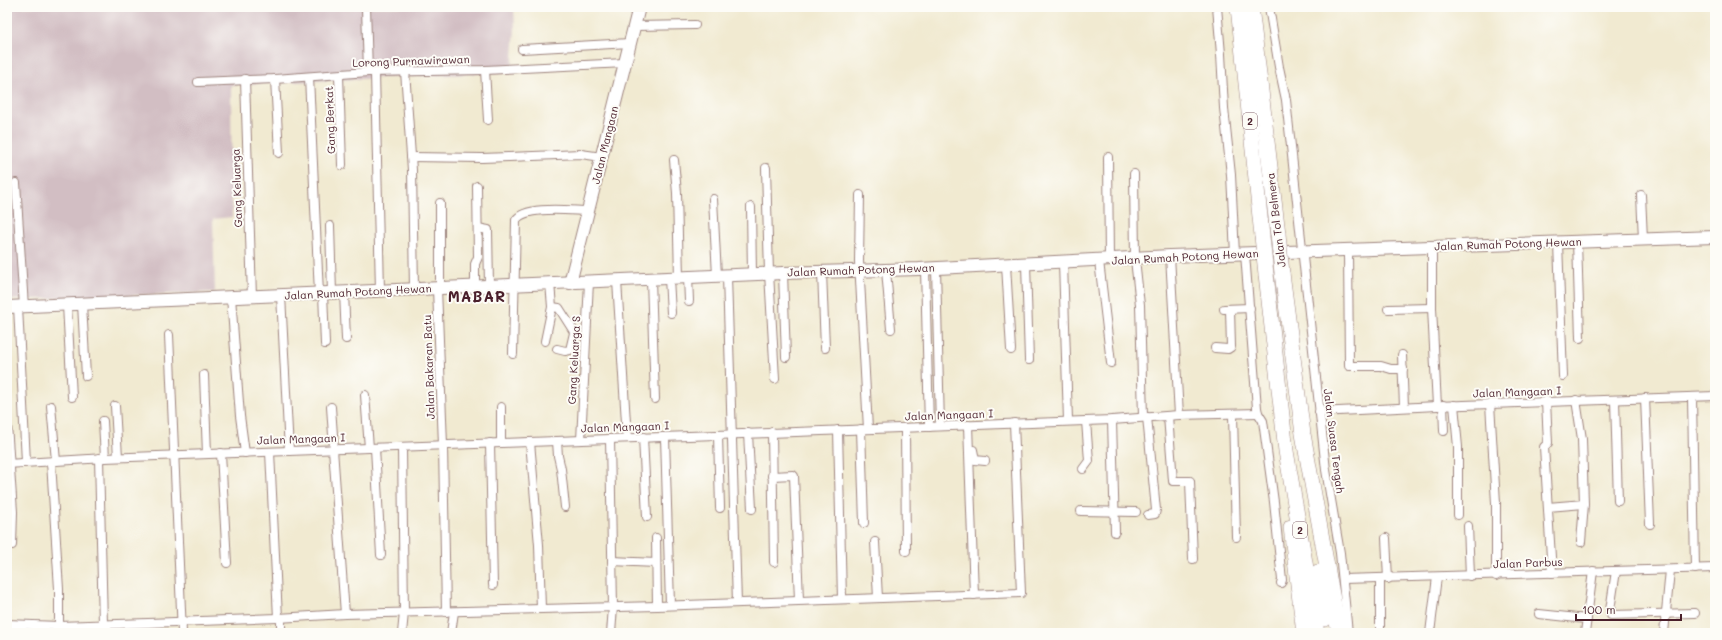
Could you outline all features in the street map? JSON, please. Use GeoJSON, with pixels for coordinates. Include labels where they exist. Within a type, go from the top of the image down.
{"type":"FeatureCollection","features":[{"type":"Feature","properties":{"kind":"highway","name":"Jalan Tol Belmera"},"geometry":{"type":"LineString","coordinates":[[1238,7],[1283,426]]}},
{"type":"Feature","properties":{"kind":"highway","name":"Jalan Tol Belmera"},"geometry":{"type":"LineString","coordinates":[[1251,7],[1282,273],[1303,434]]}},
{"type":"Feature","properties":{"kind":"highway","name":"2"},"geometry":{"type":"LineString","coordinates":[[1283,426],[1317,633]]}},
{"type":"Feature","properties":{"kind":"highway"},"geometry":{"type":"LineString","coordinates":[[1283,426],[1293,554],[1304,633]]}},
{"type":"Feature","properties":{"kind":"highway","name":"2"},"geometry":{"type":"LineString","coordinates":[[1303,434],[1313,536],[1327,633]]}},
{"type":"Feature","properties":{"kind":"highway"},"geometry":{"type":"LineString","coordinates":[[1303,434],[1339,633]]}},
{"type":"Feature","properties":{"kind":"street"},"geometry":{"type":"LineString","coordinates":[[366,7],[372,72],[380,291]]}},
{"type":"Feature","properties":{"kind":"street","name":"Jalan Mangaan"},"geometry":{"type":"LineString","coordinates":[[570,283],[639,7]]}},
{"type":"Feature","properties":{"kind":"street"},"geometry":{"type":"LineString","coordinates":[[1217,7],[1222,54],[1224,108],[1231,175],[1240,254],[1250,308],[1258,413],[1263,421],[1274,502],[1282,580],[1281,583]]}},
{"type":"Feature","properties":{"kind":"street","name":"Jalan Suasa Tengah"},"geometry":{"type":"LineString","coordinates":[[1269,7],[1286,100],[1319,412],[1348,633]]}},
{"type":"Feature","properties":{"kind":"street"},"geometry":{"type":"LineString","coordinates":[[634,26],[695,25]]}},
{"type":"Feature","properties":{"kind":"street"},"geometry":{"type":"LineString","coordinates":[[522,49],[630,42]]}},
{"type":"Feature","properties":{"kind":"street","name":"Lorong Purnawirawan"},"geometry":{"type":"LineString","coordinates":[[198,82],[275,79],[372,72],[486,70],[625,63]]}},
{"type":"Feature","properties":{"kind":"street"},"geometry":{"type":"LineString","coordinates":[[486,70],[488,120]]}},
{"type":"Feature","properties":{"kind":"street"},"geometry":{"type":"LineString","coordinates":[[405,71],[411,157],[414,289]]}},
{"type":"Feature","properties":{"kind":"street","name":"Gang Berkat"},"geometry":{"type":"LineString","coordinates":[[339,75],[342,165]]}},
{"type":"Feature","properties":{"kind":"street"},"geometry":{"type":"LineString","coordinates":[[308,77],[329,293],[346,339]]}},
{"type":"Feature","properties":{"kind":"street"},"geometry":{"type":"LineString","coordinates":[[275,79],[279,153]]}},
{"type":"Feature","properties":{"kind":"street","name":"Gang Keluarga"},"geometry":{"type":"LineString","coordinates":[[245,80],[252,297]]}},
{"type":"Feature","properties":{"kind":"street"},"geometry":{"type":"LineString","coordinates":[[411,157],[482,158],[581,154],[602,157]]}},
{"type":"Feature","properties":{"kind":"street"},"geometry":{"type":"LineString","coordinates":[[1108,157],[1104,261],[1111,363]]}},
{"type":"Feature","properties":{"kind":"street"},"geometry":{"type":"LineString","coordinates":[[671,313],[679,278],[677,193],[674,160]]}},
{"type":"Feature","properties":{"kind":"street"},"geometry":{"type":"LineString","coordinates":[[766,168],[769,273],[775,379]]}},
{"type":"Feature","properties":{"kind":"street"},"geometry":{"type":"LineString","coordinates":[[1134,174],[1135,259],[1140,305],[1145,417],[1156,510],[1155,514],[1148,515]]}},
{"type":"Feature","properties":{"kind":"street"},"geometry":{"type":"LineString","coordinates":[[16,183],[16,307],[26,462]]}},
{"type":"Feature","properties":{"kind":"street"},"geometry":{"type":"LineString","coordinates":[[475,287],[475,264],[478,257],[477,186]]}},
{"type":"Feature","properties":{"kind":"street"},"geometry":{"type":"LineString","coordinates":[[860,195],[859,271],[864,429],[864,523]]}},
{"type":"Feature","properties":{"kind":"street"},"geometry":{"type":"LineString","coordinates":[[1641,195],[1643,239]]}},
{"type":"Feature","properties":{"kind":"street"},"geometry":{"type":"LineString","coordinates":[[713,199],[722,276],[737,603]]}},
{"type":"Feature","properties":{"kind":"street","name":"Jalan Bakaran Batu"},"geometry":{"type":"LineString","coordinates":[[440,203],[439,288],[443,445],[451,633]]}},
{"type":"Feature","properties":{"kind":"street"},"geometry":{"type":"LineString","coordinates":[[751,207],[752,274]]}},
{"type":"Feature","properties":{"kind":"street"},"geometry":{"type":"LineString","coordinates":[[513,354],[515,223],[518,217],[536,210],[588,211]]}},
{"type":"Feature","properties":{"kind":"street"},"geometry":{"type":"LineString","coordinates":[[325,344],[329,293],[330,226]]}},
{"type":"Feature","properties":{"kind":"street"},"geometry":{"type":"LineString","coordinates":[[478,228],[488,230],[489,286]]}},
{"type":"Feature","properties":{"kind":"street","name":"Jalan Rumah Potong Hewan"},"geometry":{"type":"LineString","coordinates":[[16,307],[769,273],[930,269],[1104,261],[1170,256],[1715,237]]}},
{"type":"Feature","properties":{"kind":"street"},"geometry":{"type":"LineString","coordinates":[[1577,242],[1580,338]]}},
{"type":"Feature","properties":{"kind":"street"},"geometry":{"type":"LineString","coordinates":[[1558,243],[1563,376]]}},
{"type":"Feature","properties":{"kind":"street"},"geometry":{"type":"LineString","coordinates":[[1432,247],[1432,308],[1440,406],[1444,431]]}},
{"type":"Feature","properties":{"kind":"street"},"geometry":{"type":"LineString","coordinates":[[1348,250],[1349,366],[1381,366],[1391,369],[1403,369]]}},
{"type":"Feature","properties":{"kind":"street"},"geometry":{"type":"LineString","coordinates":[[1170,256],[1179,415]]}},
{"type":"Feature","properties":{"kind":"street"},"geometry":{"type":"LineString","coordinates":[[1063,262],[1068,421]]}},
{"type":"Feature","properties":{"kind":"street"},"geometry":{"type":"LineString","coordinates":[[1026,264],[1029,360]]}},
{"type":"Feature","properties":{"kind":"street"},"geometry":{"type":"LineString","coordinates":[[1006,265],[1011,350]]}},
{"type":"Feature","properties":{"kind":"street"},"geometry":{"type":"LineString","coordinates":[[930,269],[940,426]]}},
{"type":"Feature","properties":{"kind":"street"},"geometry":{"type":"LineString","coordinates":[[929,427],[930,269]]}},
{"type":"Feature","properties":{"kind":"street"},"geometry":{"type":"LineString","coordinates":[[886,270],[891,329]]}},
{"type":"Feature","properties":{"kind":"street"},"geometry":{"type":"LineString","coordinates":[[822,272],[825,348]]}},
{"type":"Feature","properties":{"kind":"street"},"geometry":{"type":"LineString","coordinates":[[783,273],[786,357]]}},
{"type":"Feature","properties":{"kind":"street"},"geometry":{"type":"LineString","coordinates":[[679,278],[689,301]]}},
{"type":"Feature","properties":{"kind":"street"},"geometry":{"type":"LineString","coordinates":[[651,279],[655,399]]}},
{"type":"Feature","properties":{"kind":"street"},"geometry":{"type":"LineString","coordinates":[[617,281],[627,438]]}},
{"type":"Feature","properties":{"kind":"street","name":"Gang Keluarga S"},"geometry":{"type":"LineString","coordinates":[[581,440],[589,282]]}},
{"type":"Feature","properties":{"kind":"street"},"geometry":{"type":"LineString","coordinates":[[545,340],[552,307],[550,283]]}},
{"type":"Feature","properties":{"kind":"street"},"geometry":{"type":"LineString","coordinates":[[281,295],[289,451]]}},
{"type":"Feature","properties":{"kind":"street"},"geometry":{"type":"LineString","coordinates":[[231,297],[240,416],[245,452]]}},
{"type":"Feature","properties":{"kind":"street"},"geometry":{"type":"LineString","coordinates":[[82,304],[86,376]]}},
{"type":"Feature","properties":{"kind":"street"},"geometry":{"type":"LineString","coordinates":[[67,305],[72,397]]}},
{"type":"Feature","properties":{"kind":"street"},"geometry":{"type":"LineString","coordinates":[[552,307],[560,308],[574,333],[570,350],[565,351],[557,349]]}},
{"type":"Feature","properties":{"kind":"street"},"geometry":{"type":"LineString","coordinates":[[1215,348],[1231,347],[1227,309],[1250,308]]}},
{"type":"Feature","properties":{"kind":"street"},"geometry":{"type":"LineString","coordinates":[[1388,309],[1432,308]]}},
{"type":"Feature","properties":{"kind":"street"},"geometry":{"type":"LineString","coordinates":[[772,319],[784,319]]}},
{"type":"Feature","properties":{"kind":"street"},"geometry":{"type":"LineString","coordinates":[[168,335],[182,633]]}},
{"type":"Feature","properties":{"kind":"street"},"geometry":{"type":"LineString","coordinates":[[1402,355],[1404,407]]}},
{"type":"Feature","properties":{"kind":"street"},"geometry":{"type":"LineString","coordinates":[[204,376],[207,454]]}},
{"type":"Feature","properties":{"kind":"street"},"geometry":{"type":"LineString","coordinates":[[365,395],[372,448],[381,555]]}},
{"type":"Feature","properties":{"kind":"street","name":"Jalan Mangaan I"},"geometry":{"type":"LineString","coordinates":[[1319,412],[1546,401],[1715,396]]}},
{"type":"Feature","properties":{"kind":"street"},"geometry":{"type":"LineString","coordinates":[[1692,397],[1695,569]]}},
{"type":"Feature","properties":{"kind":"street"},"geometry":{"type":"LineString","coordinates":[[1645,398],[1650,524]]}},
{"type":"Feature","properties":{"kind":"street"},"geometry":{"type":"LineString","coordinates":[[1576,400],[1582,439],[1584,504],[1582,542]]}},
{"type":"Feature","properties":{"kind":"street"},"geometry":{"type":"LineString","coordinates":[[1615,400],[1618,501]]}},
{"type":"Feature","properties":{"kind":"street"},"geometry":{"type":"LineString","coordinates":[[1546,401],[1548,443],[1544,447],[1552,574]]}},
{"type":"Feature","properties":{"kind":"street"},"geometry":{"type":"LineString","coordinates":[[1490,404],[1496,503],[1496,576]]}},
{"type":"Feature","properties":{"kind":"street"},"geometry":{"type":"LineString","coordinates":[[1454,405],[1458,447],[1458,516]]}},
{"type":"Feature","properties":{"kind":"street"},"geometry":{"type":"LineString","coordinates":[[51,406],[59,589],[59,626]]}},
{"type":"Feature","properties":{"kind":"street"},"geometry":{"type":"LineString","coordinates":[[115,406],[118,457]]}},
{"type":"Feature","properties":{"kind":"street"},"geometry":{"type":"LineString","coordinates":[[331,407],[345,614]]}},
{"type":"Feature","properties":{"kind":"street"},"geometry":{"type":"LineString","coordinates":[[501,407],[501,443]]}},
{"type":"Feature","properties":{"kind":"street","name":"Jalan Mangaan I"},"geometry":{"type":"LineString","coordinates":[[8,464],[118,457],[905,428],[1112,420],[1179,415],[1258,413]]}},
{"type":"Feature","properties":{"kind":"street"},"geometry":{"type":"LineString","coordinates":[[1233,414],[1236,537]]}},
{"type":"Feature","properties":{"kind":"street"},"geometry":{"type":"LineString","coordinates":[[1168,416],[1172,481],[1190,481],[1193,559]]}},
{"type":"Feature","properties":{"kind":"street"},"geometry":{"type":"LineString","coordinates":[[1112,420],[1115,532]]}},
{"type":"Feature","properties":{"kind":"street"},"geometry":{"type":"LineString","coordinates":[[103,421],[103,624]]}},
{"type":"Feature","properties":{"kind":"street"},"geometry":{"type":"LineString","coordinates":[[1083,469],[1089,461],[1086,421]]}},
{"type":"Feature","properties":{"kind":"street"},"geometry":{"type":"LineString","coordinates":[[7,624],[59,626],[280,618],[345,614],[670,606],[799,600],[1021,593],[1014,423]]}},
{"type":"Feature","properties":{"kind":"street"},"geometry":{"type":"LineString","coordinates":[[7,424],[8,464],[13,512],[12,544]]}},
{"type":"Feature","properties":{"kind":"street"},"geometry":{"type":"LineString","coordinates":[[970,425],[974,594]]}},
{"type":"Feature","properties":{"kind":"street"},"geometry":{"type":"LineString","coordinates":[[970,425],[974,458],[977,461],[985,461]]}},
{"type":"Feature","properties":{"kind":"street"},"geometry":{"type":"LineString","coordinates":[[905,428],[906,551]]}},
{"type":"Feature","properties":{"kind":"street"},"geometry":{"type":"LineString","coordinates":[[838,430],[842,599]]}},
{"type":"Feature","properties":{"kind":"street"},"geometry":{"type":"LineString","coordinates":[[772,432],[774,562]]}},
{"type":"Feature","properties":{"kind":"street"},"geometry":{"type":"LineString","coordinates":[[748,433],[752,509]]}},
{"type":"Feature","properties":{"kind":"street"},"geometry":{"type":"LineString","coordinates":[[718,435],[720,508]]}},
{"type":"Feature","properties":{"kind":"street"},"geometry":{"type":"LineString","coordinates":[[643,437],[647,517]]}},
{"type":"Feature","properties":{"kind":"street"},"geometry":{"type":"LineString","coordinates":[[665,437],[670,606]]}},
{"type":"Feature","properties":{"kind":"street"},"geometry":{"type":"LineString","coordinates":[[610,439],[613,607],[611,633]]}},
{"type":"Feature","properties":{"kind":"street"},"geometry":{"type":"LineString","coordinates":[[557,441],[565,507]]}},
{"type":"Feature","properties":{"kind":"street"},"geometry":{"type":"LineString","coordinates":[[530,442],[539,545],[541,609]]}},
{"type":"Feature","properties":{"kind":"street"},"geometry":{"type":"LineString","coordinates":[[490,443],[493,585]]}},
{"type":"Feature","properties":{"kind":"street"},"geometry":{"type":"LineString","coordinates":[[402,447],[404,613],[402,633]]}},
{"type":"Feature","properties":{"kind":"street"},"geometry":{"type":"LineString","coordinates":[[270,452],[281,633]]}},
{"type":"Feature","properties":{"kind":"street"},"geometry":{"type":"LineString","coordinates":[[220,453],[227,562]]}},
{"type":"Feature","properties":{"kind":"street"},"geometry":{"type":"LineString","coordinates":[[772,476],[794,476],[799,600]]}},
{"type":"Feature","properties":{"kind":"street"},"geometry":{"type":"LineString","coordinates":[[1548,507],[1584,504]]}},
{"type":"Feature","properties":{"kind":"street"},"geometry":{"type":"LineString","coordinates":[[1081,511],[1136,512]]}},
{"type":"Feature","properties":{"kind":"street"},"geometry":{"type":"LineString","coordinates":[[1468,526],[1470,576]]}},
{"type":"Feature","properties":{"kind":"street"},"geometry":{"type":"LineString","coordinates":[[656,538],[658,606]]}},
{"type":"Feature","properties":{"kind":"street"},"geometry":{"type":"LineString","coordinates":[[1380,633],[1386,538]]}},
{"type":"Feature","properties":{"kind":"street"},"geometry":{"type":"LineString","coordinates":[[875,542],[878,598]]}},
{"type":"Feature","properties":{"kind":"street"},"geometry":{"type":"LineString","coordinates":[[612,561],[656,560],[668,557]]}},
{"type":"Feature","properties":{"kind":"street","name":"Jalan Parbus"},"geometry":{"type":"LineString","coordinates":[[1342,580],[1670,572],[1715,568]]}},
{"type":"Feature","properties":{"kind":"street"},"geometry":{"type":"LineString","coordinates":[[1664,633],[1670,572]]}},
{"type":"Feature","properties":{"kind":"street"},"geometry":{"type":"LineString","coordinates":[[1615,573],[1610,614],[1694,613]]}},
{"type":"Feature","properties":{"kind":"street"},"geometry":{"type":"LineString","coordinates":[[1585,633],[1593,574]]}},
{"type":"Feature","properties":{"kind":"street"},"geometry":{"type":"LineString","coordinates":[[1430,633],[1437,577]]}},
{"type":"Feature","properties":{"kind":"street"},"geometry":{"type":"LineString","coordinates":[[1540,614],[1587,619]]}},
{"type":"Feature","properties":{"kind":"shaded area"},"geometry":{"type":"Polygon","coordinates":[[[7,7],[514,7],[515,29],[512,72],[231,85],[232,217],[213,219],[215,292],[7,300],[7,7]]]}},
{"type":"Feature","properties":{"kind":"district","name":"MABAR"},"geometry":{"type":"Point","coordinates":[477,297]}}]}
